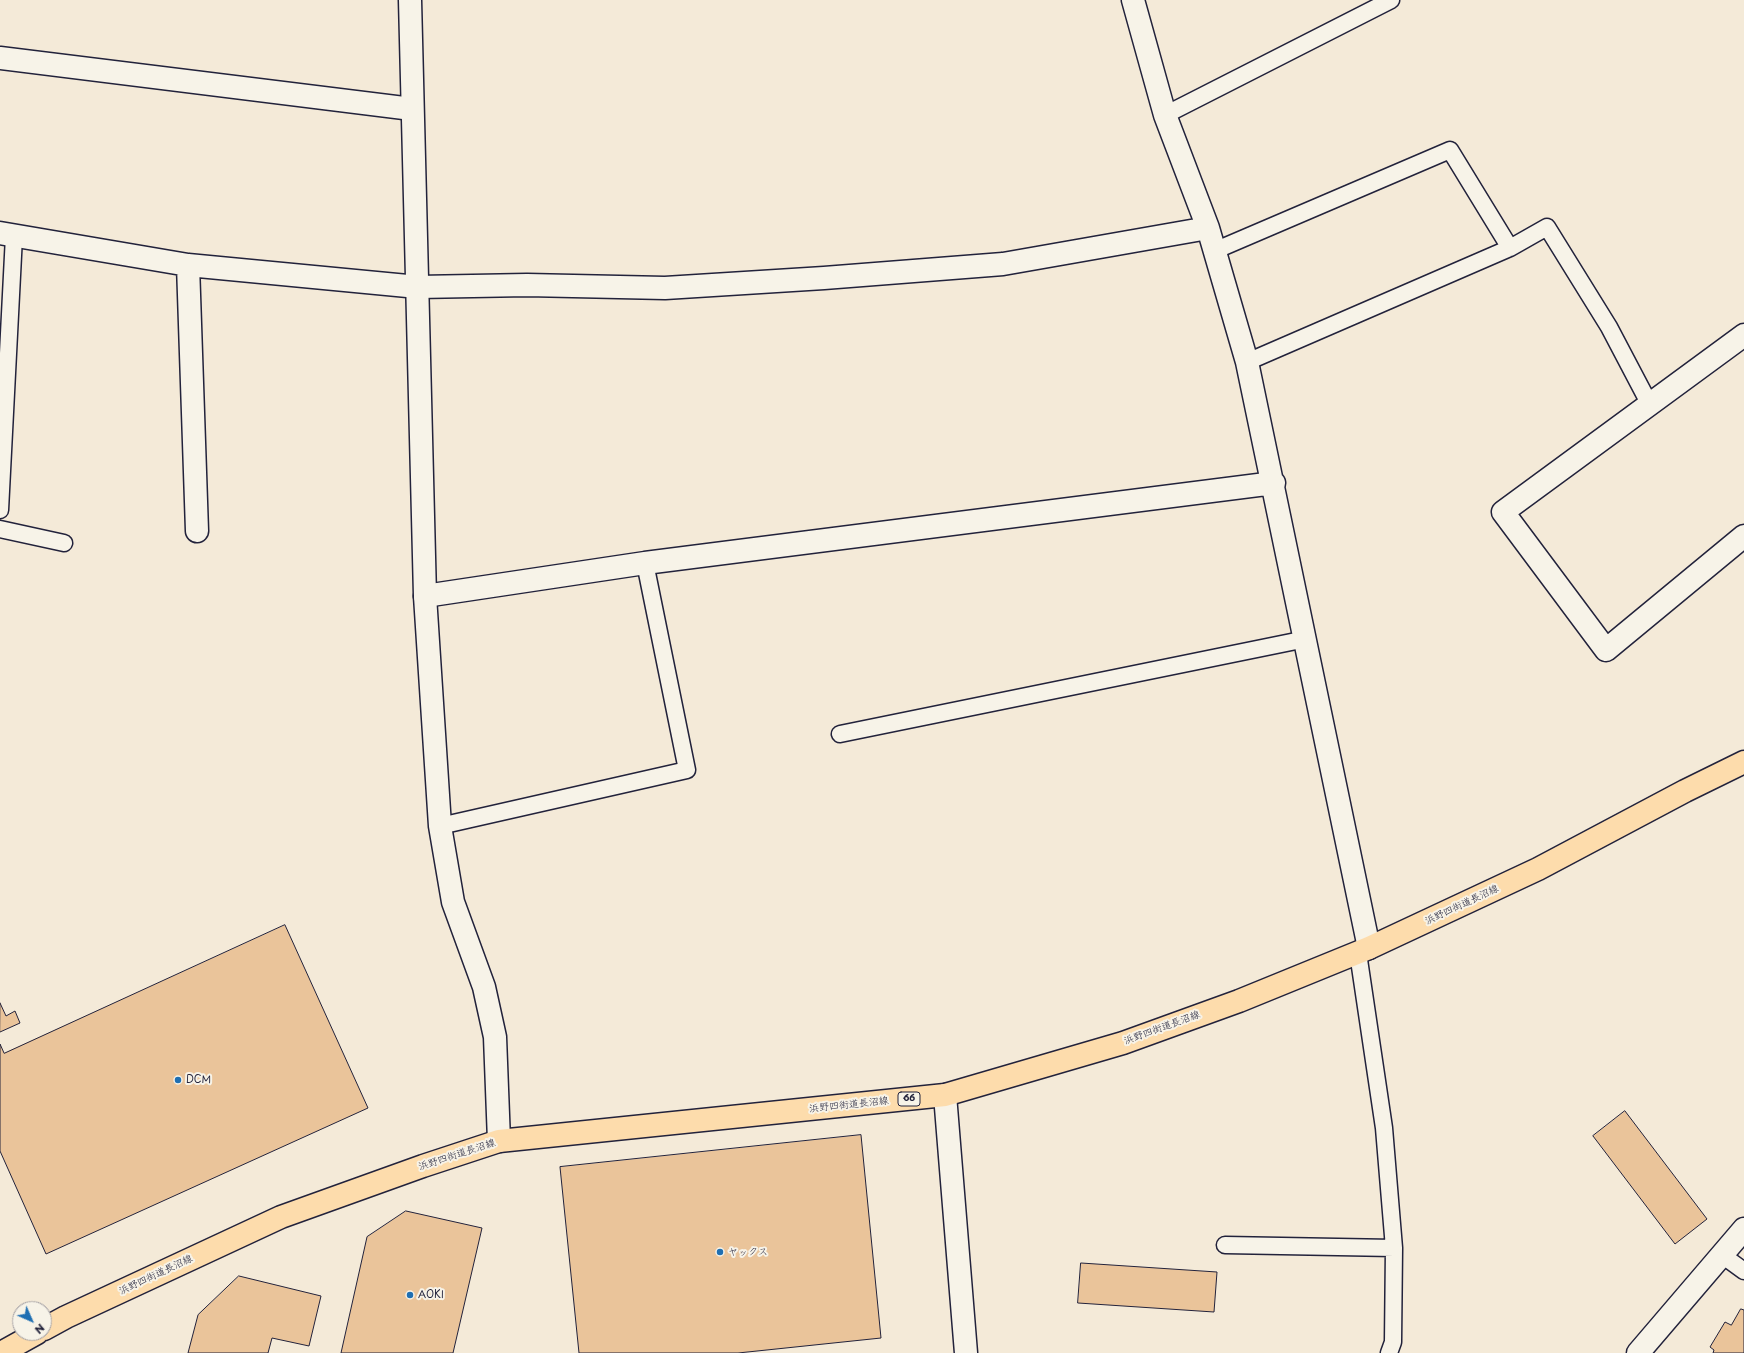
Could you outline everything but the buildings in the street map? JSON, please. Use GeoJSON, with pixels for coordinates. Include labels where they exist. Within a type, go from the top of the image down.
{"type":"FeatureCollection","features":[{"type":"Feature","properties":{"kind":"main road","name":"浜野四街道長沼線"},"geometry":{"type":"LineString","coordinates":[[52,1324],[66,1316],[281,1217],[423,1166],[499,1141],[945,1095],[1123,1042],[1239,1001],[1364,951],[1538,869],[1685,791],[1744,762]]}},
{"type":"Feature","properties":{"kind":"main road"},"geometry":{"type":"LineString","coordinates":[[1,1353],[23,1341]]}},
{"type":"Feature","properties":{"kind":"street"},"geometry":{"type":"LineString","coordinates":[[410,0],[425,596],[440,826],[453,902],[484,987],[495,1037],[499,1141]]}},
{"type":"Feature","properties":{"kind":"street"},"geometry":{"type":"LineString","coordinates":[[1133,0],[1165,115],[1208,228],[1247,362],[1274,483],[1306,639],[1364,951]]}},
{"type":"Feature","properties":{"kind":"street"},"geometry":{"type":"LineString","coordinates":[[0,58],[412,109]]}},
{"type":"Feature","properties":{"kind":"street"},"geometry":{"type":"LineString","coordinates":[[7,234],[188,265],[418,287],[527,285],[665,288],[824,278],[1003,264],[1208,228]]}},
{"type":"Feature","properties":{"kind":"street"},"geometry":{"type":"LineString","coordinates":[[188,265],[197,531]]}},
{"type":"Feature","properties":{"kind":"street"},"geometry":{"type":"LineString","coordinates":[[1744,336],[1503,512],[1606,650],[1744,536]]}},
{"type":"Feature","properties":{"kind":"street"},"geometry":{"type":"LineString","coordinates":[[425,596],[645,563],[1274,483]]}},
{"type":"Feature","properties":{"kind":"street"},"geometry":{"type":"LineString","coordinates":[[945,1095],[966,1353]]}},
{"type":"Feature","properties":{"kind":"street"},"geometry":{"type":"LineString","coordinates":[[1638,1353],[1744,1229]]}},
{"type":"Feature","properties":{"kind":"lane"},"geometry":{"type":"LineString","coordinates":[[1165,115],[1391,0]]}},
{"type":"Feature","properties":{"kind":"lane"},"geometry":{"type":"LineString","coordinates":[[1214,251],[1450,150],[1510,248]]}},
{"type":"Feature","properties":{"kind":"lane"},"geometry":{"type":"LineString","coordinates":[[1247,362],[1510,248],[1547,227],[1609,327],[1650,405]]}},
{"type":"Feature","properties":{"kind":"lane"},"geometry":{"type":"LineString","coordinates":[[0,510],[7,234]]}},
{"type":"Feature","properties":{"kind":"lane"},"geometry":{"type":"LineString","coordinates":[[0,529],[64,543]]}},
{"type":"Feature","properties":{"kind":"lane"},"geometry":{"type":"LineString","coordinates":[[440,826],[687,770],[645,563]]}},
{"type":"Feature","properties":{"kind":"lane"},"geometry":{"type":"LineString","coordinates":[[840,734],[1306,639]]}},
{"type":"Feature","properties":{"kind":"lane"},"geometry":{"type":"LineString","coordinates":[[1364,951],[1384,1128],[1394,1248],[1393,1342],[1390,1353]]}},
{"type":"Feature","properties":{"kind":"lane"},"geometry":{"type":"LineString","coordinates":[[1224,1245],[1394,1248]]}},
{"type":"Feature","properties":{"kind":"lane"},"geometry":{"type":"LineString","coordinates":[[1722,1255],[1744,1270]]}},
{"type":"Feature","properties":{"kind":"place","name":"DCM"},"geometry":{"type":"Point","coordinates":[178,1080]}},
{"type":"Feature","properties":{"kind":"place","name":"ヤックス"},"geometry":{"type":"Point","coordinates":[720,1252]}},
{"type":"Feature","properties":{"kind":"place","name":"AOKI"},"geometry":{"type":"Point","coordinates":[410,1295]}}]}
